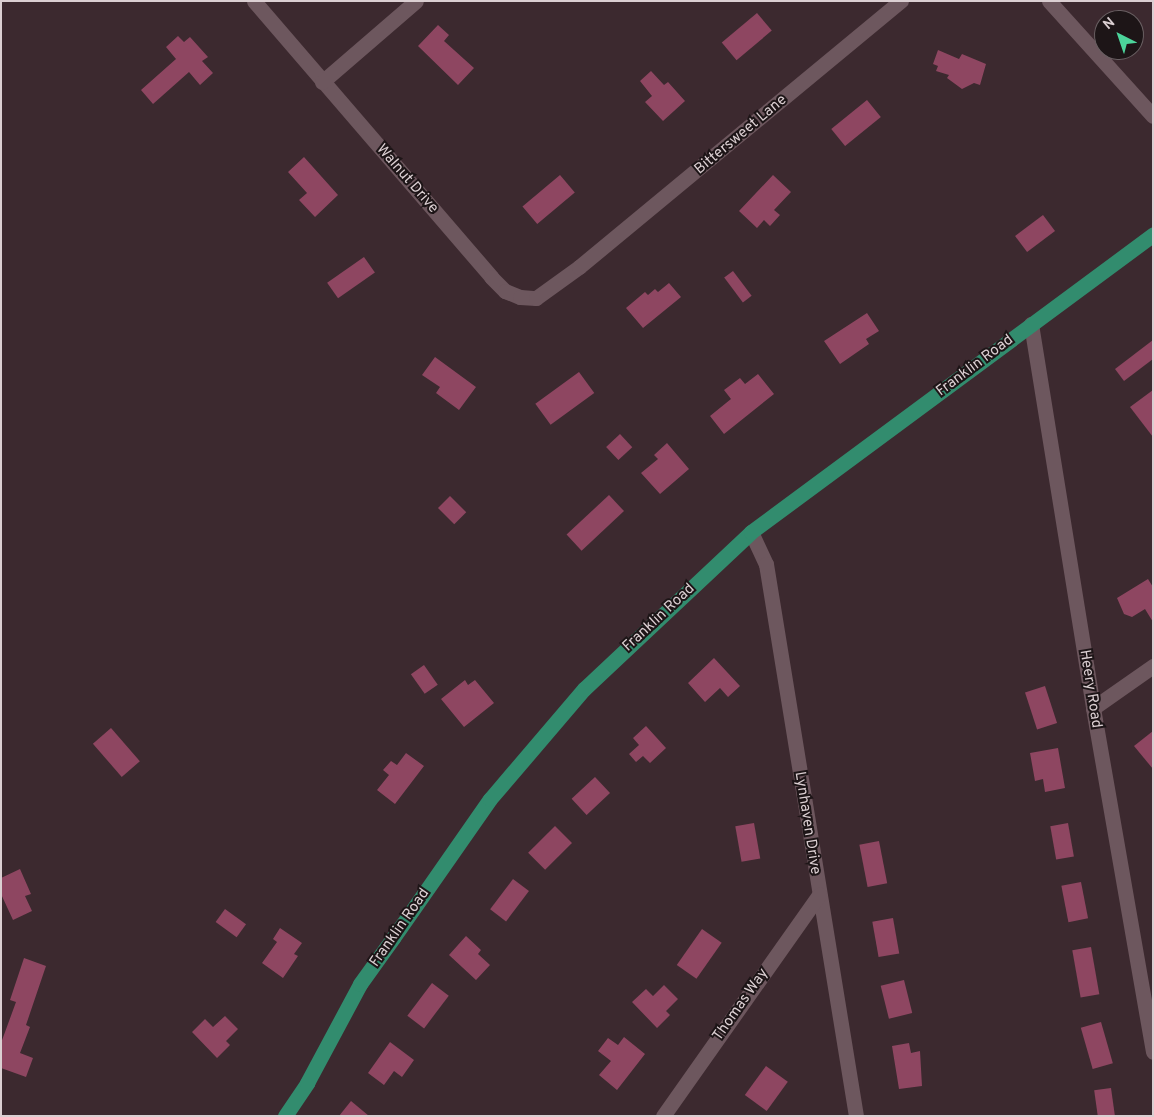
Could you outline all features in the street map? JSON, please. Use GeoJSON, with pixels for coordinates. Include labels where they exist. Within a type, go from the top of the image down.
{"type":"FeatureCollection","features":[{"type":"Feature","properties":{"kind":"main road","name":"Franklin Road"},"geometry":{"type":"LineString","coordinates":[[285,1116],[307,1083],[360,984],[490,799],[584,689],[751,532],[1153,235]]}},
{"type":"Feature","properties":{"kind":"street","name":"Walnut Drive"},"geometry":{"type":"LineString","coordinates":[[254,1],[322,82],[505,291],[520,298],[536,298],[579,267]]}},
{"type":"Feature","properties":{"kind":"street"},"geometry":{"type":"LineString","coordinates":[[322,82],[416,1]]}},
{"type":"Feature","properties":{"kind":"street","name":"Bittersweet Lane"},"geometry":{"type":"LineString","coordinates":[[579,267],[901,1]]}},
{"type":"Feature","properties":{"kind":"street"},"geometry":{"type":"LineString","coordinates":[[1049,1],[1153,116]]}},
{"type":"Feature","properties":{"kind":"street","name":"Heery Road"},"geometry":{"type":"LineString","coordinates":[[1031,324],[1093,708],[1150,1024],[1153,1052]]}},
{"type":"Feature","properties":{"kind":"street","name":"Lynhaven Drive"},"geometry":{"type":"LineString","coordinates":[[751,532],[766,564],[856,1116]]}},
{"type":"Feature","properties":{"kind":"street"},"geometry":{"type":"LineString","coordinates":[[1093,708],[1153,666]]}},
{"type":"Feature","properties":{"kind":"street","name":"Thomas Way"},"geometry":{"type":"LineString","coordinates":[[663,1116],[819,895]]}},
{"type":"Feature","properties":{"kind":"building"},"geometry":{"type":"Polygon","coordinates":[[[757,13],[772,31],[737,60],[722,43],[757,13]]]}},
{"type":"Feature","properties":{"kind":"building"},"geometry":{"type":"Polygon","coordinates":[[[438,25],[449,35],[444,41],[474,68],[458,85],[418,46],[438,25]]]}},
{"type":"Feature","properties":{"kind":"building"},"geometry":{"type":"Polygon","coordinates":[[[178,36],[184,42],[190,37],[208,57],[202,61],[213,73],[200,85],[189,72],[153,104],[141,90],[176,59],[166,47],[178,36]]]}},
{"type":"Feature","properties":{"kind":"building"},"geometry":{"type":"Polygon","coordinates":[[[938,50],[959,59],[962,54],[986,64],[980,85],[974,83],[962,89],[947,78],[949,75],[936,71],[938,66],[933,64],[938,50]]]}},
{"type":"Feature","properties":{"kind":"building"},"geometry":{"type":"Polygon","coordinates":[[[651,71],[664,85],[668,82],[685,101],[663,121],[645,102],[652,96],[640,81],[651,71]]]}},
{"type":"Feature","properties":{"kind":"building"},"geometry":{"type":"Polygon","coordinates":[[[867,100],[881,117],[845,146],[831,129],[867,100]]]}},
{"type":"Feature","properties":{"kind":"building"},"geometry":{"type":"Polygon","coordinates":[[[304,157],[338,195],[315,217],[299,200],[307,193],[288,172],[304,157]]]}},
{"type":"Feature","properties":{"kind":"building"},"geometry":{"type":"Polygon","coordinates":[[[560,175],[575,193],[537,224],[522,206],[560,175]]]}},
{"type":"Feature","properties":{"kind":"building"},"geometry":{"type":"Polygon","coordinates":[[[773,175],[791,192],[774,210],[780,215],[770,226],[764,220],[757,228],[739,211],[773,175]]]}},
{"type":"Feature","properties":{"kind":"building"},"geometry":{"type":"Polygon","coordinates":[[[1043,215],[1055,231],[1027,252],[1015,236],[1043,215]]]}},
{"type":"Feature","properties":{"kind":"building"},"geometry":{"type":"Polygon","coordinates":[[[364,257],[375,273],[338,298],[327,283],[364,257]]]}},
{"type":"Feature","properties":{"kind":"building"},"geometry":{"type":"Polygon","coordinates":[[[733,271],[752,296],[743,302],[724,278],[733,271]]]}},
{"type":"Feature","properties":{"kind":"building"},"geometry":{"type":"Polygon","coordinates":[[[669,283],[681,297],[643,328],[626,308],[645,292],[648,295],[655,289],[658,292],[669,283]]]}},
{"type":"Feature","properties":{"kind":"building"},"geometry":{"type":"Polygon","coordinates":[[[867,313],[879,331],[866,339],[869,344],[840,364],[824,341],[867,313]]]}},
{"type":"Feature","properties":{"kind":"building"},"geometry":{"type":"Polygon","coordinates":[[[1153,340],[1153,359],[1124,381],[1115,369],[1153,340]]]}},
{"type":"Feature","properties":{"kind":"building"},"geometry":{"type":"Polygon","coordinates":[[[435,357],[476,387],[459,410],[436,393],[440,387],[422,375],[435,357]]]}},
{"type":"Feature","properties":{"kind":"building"},"geometry":{"type":"Polygon","coordinates":[[[579,372],[594,393],[551,425],[535,404],[579,372]]]}},
{"type":"Feature","properties":{"kind":"building"},"geometry":{"type":"Polygon","coordinates":[[[758,374],[774,394],[724,434],[710,416],[731,399],[724,390],[740,378],[745,384],[758,374]]]}},
{"type":"Feature","properties":{"kind":"building"},"geometry":{"type":"Polygon","coordinates":[[[1153,390],[1153,437],[1130,407],[1153,390]]]}},
{"type":"Feature","properties":{"kind":"building"},"geometry":{"type":"Polygon","coordinates":[[[620,434],[632,447],[618,460],[606,447],[620,434]]]}},
{"type":"Feature","properties":{"kind":"building"},"geometry":{"type":"Polygon","coordinates":[[[667,443],[689,469],[660,494],[641,473],[658,459],[654,455],[667,443]]]}},
{"type":"Feature","properties":{"kind":"building"},"geometry":{"type":"Polygon","coordinates":[[[609,495],[624,511],[582,551],[567,535],[609,495]]]}},
{"type":"Feature","properties":{"kind":"building"},"geometry":{"type":"Polygon","coordinates":[[[450,496],[466,512],[454,524],[438,508],[450,496]]]}},
{"type":"Feature","properties":{"kind":"building"},"geometry":{"type":"Polygon","coordinates":[[[1148,579],[1153,587],[1153,622],[1145,609],[1132,617],[1124,614],[1117,598],[1148,579]]]}},
{"type":"Feature","properties":{"kind":"building"},"geometry":{"type":"Polygon","coordinates":[[[714,658],[740,686],[728,697],[720,688],[705,702],[688,683],[714,658]]]}},
{"type":"Feature","properties":{"kind":"building"},"geometry":{"type":"Polygon","coordinates":[[[424,665],[438,685],[425,694],[411,674],[424,665]]]}},
{"type":"Feature","properties":{"kind":"building"},"geometry":{"type":"Polygon","coordinates":[[[465,680],[468,685],[475,680],[494,703],[464,727],[441,699],[465,680]]]}},
{"type":"Feature","properties":{"kind":"building"},"geometry":{"type":"Polygon","coordinates":[[[1045,686],[1057,723],[1037,730],[1025,692],[1045,686]]]}},
{"type":"Feature","properties":{"kind":"building"},"geometry":{"type":"Polygon","coordinates":[[[646,726],[666,748],[650,763],[643,756],[636,762],[629,754],[639,745],[633,738],[646,726]]]}},
{"type":"Feature","properties":{"kind":"building"},"geometry":{"type":"Polygon","coordinates":[[[111,728],[140,761],[122,777],[93,744],[111,728]]]}},
{"type":"Feature","properties":{"kind":"building"},"geometry":{"type":"Polygon","coordinates":[[[1153,731],[1153,769],[1134,746],[1153,731]]]}},
{"type":"Feature","properties":{"kind":"building"},"geometry":{"type":"Polygon","coordinates":[[[1058,748],[1065,788],[1045,792],[1043,779],[1035,781],[1030,753],[1058,748]]]}},
{"type":"Feature","properties":{"kind":"building"},"geometry":{"type":"Polygon","coordinates":[[[406,753],[424,766],[395,804],[377,790],[389,775],[383,770],[391,761],[397,765],[406,753]]]}},
{"type":"Feature","properties":{"kind":"building"},"geometry":{"type":"Polygon","coordinates":[[[595,777],[610,793],[587,815],[572,799],[595,777]]]}},
{"type":"Feature","properties":{"kind":"building"},"geometry":{"type":"Polygon","coordinates":[[[754,823],[760,858],[742,862],[735,826],[754,823]]]}},
{"type":"Feature","properties":{"kind":"building"},"geometry":{"type":"Polygon","coordinates":[[[1068,823],[1074,856],[1056,860],[1050,826],[1068,823]]]}},
{"type":"Feature","properties":{"kind":"building"},"geometry":{"type":"Polygon","coordinates":[[[555,826],[572,843],[545,870],[528,853],[555,826]]]}},
{"type":"Feature","properties":{"kind":"building"},"geometry":{"type":"Polygon","coordinates":[[[879,841],[887,883],[868,887],[859,845],[879,841]]]}},
{"type":"Feature","properties":{"kind":"building"},"geometry":{"type":"Polygon","coordinates":[[[20,869],[31,894],[25,896],[32,911],[13,920],[1,894],[1,878],[20,869]]]}},
{"type":"Feature","properties":{"kind":"building"},"geometry":{"type":"Polygon","coordinates":[[[513,879],[529,891],[506,921],[490,909],[513,879]]]}},
{"type":"Feature","properties":{"kind":"building"},"geometry":{"type":"Polygon","coordinates":[[[1081,882],[1088,918],[1068,922],[1061,886],[1081,882]]]}},
{"type":"Feature","properties":{"kind":"building"},"geometry":{"type":"Polygon","coordinates":[[[225,909],[246,924],[237,937],[216,922],[225,909]]]}},
{"type":"Feature","properties":{"kind":"building"},"geometry":{"type":"Polygon","coordinates":[[[893,918],[899,953],[879,957],[872,922],[893,918]]]}},
{"type":"Feature","properties":{"kind":"building"},"geometry":{"type":"Polygon","coordinates":[[[280,928],[302,943],[294,954],[298,956],[283,978],[262,963],[277,942],[273,939],[280,928]]]}},
{"type":"Feature","properties":{"kind":"building"},"geometry":{"type":"Polygon","coordinates":[[[702,929],[722,943],[696,979],[677,965],[702,929]]]}},
{"type":"Feature","properties":{"kind":"building"},"geometry":{"type":"Polygon","coordinates":[[[466,936],[481,950],[478,954],[490,965],[476,980],[449,955],[466,936]]]}},
{"type":"Feature","properties":{"kind":"building"},"geometry":{"type":"Polygon","coordinates":[[[1091,947],[1099,994],[1081,998],[1072,950],[1091,947]]]}},
{"type":"Feature","properties":{"kind":"building"},"geometry":{"type":"Polygon","coordinates":[[[24,958],[46,966],[26,1025],[30,1027],[20,1053],[33,1058],[26,1077],[1,1068],[1,1043],[16,1002],[10,1000],[24,958]]]}},
{"type":"Feature","properties":{"kind":"building"},"geometry":{"type":"Polygon","coordinates":[[[904,980],[912,1013],[889,1019],[881,986],[904,980]]]}},
{"type":"Feature","properties":{"kind":"building"},"geometry":{"type":"Polygon","coordinates":[[[432,983],[449,996],[424,1028],[407,1016],[432,983]]]}},
{"type":"Feature","properties":{"kind":"building"},"geometry":{"type":"Polygon","coordinates":[[[664,985],[678,999],[666,1011],[670,1015],[657,1028],[632,1002],[646,989],[653,996],[664,985]]]}},
{"type":"Feature","properties":{"kind":"building"},"geometry":{"type":"Polygon","coordinates":[[[225,1016],[238,1029],[226,1041],[230,1045],[217,1058],[192,1032],[205,1019],[213,1027],[225,1016]]]}},
{"type":"Feature","properties":{"kind":"building"},"geometry":{"type":"Polygon","coordinates":[[[1101,1022],[1113,1063],[1093,1069],[1081,1028],[1101,1022]]]}},
{"type":"Feature","properties":{"kind":"building"},"geometry":{"type":"Polygon","coordinates":[[[624,1037],[645,1054],[617,1090],[599,1075],[611,1061],[598,1051],[608,1038],[618,1045],[624,1037]]]}},
{"type":"Feature","properties":{"kind":"building"},"geometry":{"type":"Polygon","coordinates":[[[390,1042],[414,1060],[402,1077],[394,1071],[384,1085],[368,1073],[390,1042]]]}},
{"type":"Feature","properties":{"kind":"building"},"geometry":{"type":"Polygon","coordinates":[[[909,1043],[911,1053],[920,1051],[922,1086],[899,1089],[892,1046],[909,1043]]]}},
{"type":"Feature","properties":{"kind":"building"},"geometry":{"type":"Polygon","coordinates":[[[766,1066],[788,1082],[767,1111],[745,1095],[766,1066]]]}},
{"type":"Feature","properties":{"kind":"building"},"geometry":{"type":"Polygon","coordinates":[[[1111,1088],[1115,1116],[1098,1116],[1094,1090],[1111,1088]]]}},
{"type":"Feature","properties":{"kind":"building"},"geometry":{"type":"Polygon","coordinates":[[[351,1101],[369,1116],[339,1116],[351,1101]]]}}]}
